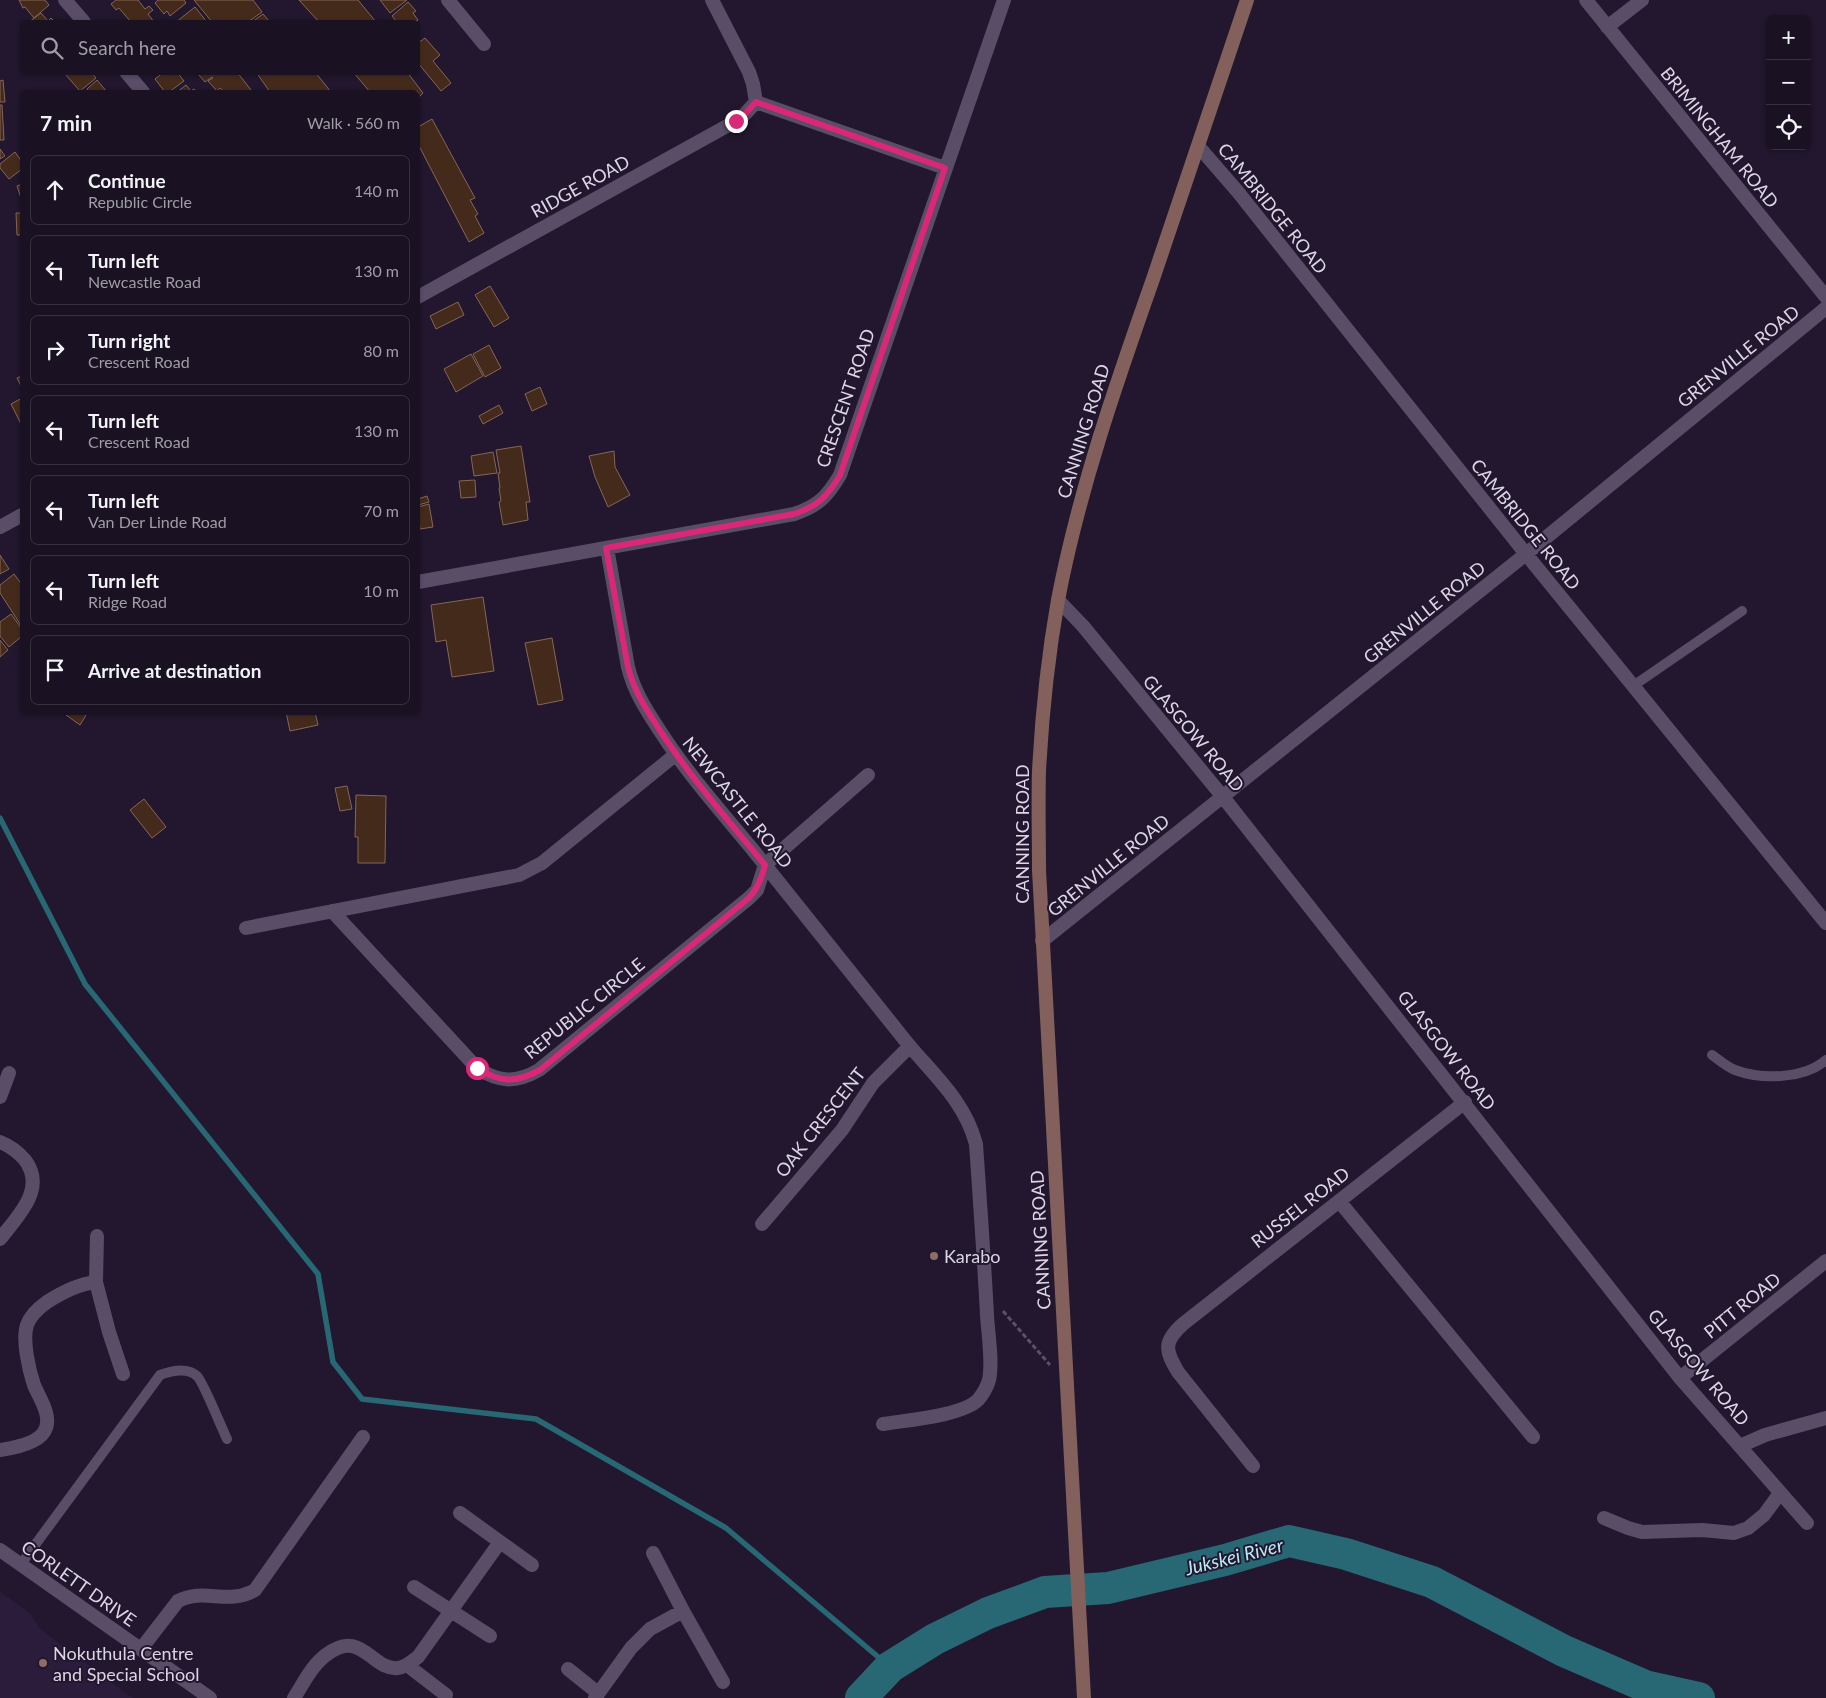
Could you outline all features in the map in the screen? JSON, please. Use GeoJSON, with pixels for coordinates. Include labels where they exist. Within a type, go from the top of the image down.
{"type":"FeatureCollection","features":[{"type":"Feature","properties":{"kind":"main road","name":"CANNING ROAD"},"geometry":{"type":"LineString","coordinates":[[1084,1698],[1039,870],[1039,772],[1049,663],[1058,600],[1076,516],[1089,470],[1120,372],[1199,147],[1247,0]]}},
{"type":"Feature","properties":{"kind":"street"},"geometry":{"type":"LineString","coordinates":[[65,0],[82,20]]}},
{"type":"Feature","properties":{"kind":"street"},"geometry":{"type":"LineString","coordinates":[[448,0],[484,44]]}},
{"type":"Feature","properties":{"kind":"street"},"geometry":{"type":"LineString","coordinates":[[712,0],[749,72],[756,102],[945,168]]}},
{"type":"Feature","properties":{"kind":"street","name":"CRESCENT ROAD"},"geometry":{"type":"LineString","coordinates":[[420,582],[794,514],[817,504],[826,496],[840,475],[1004,0]]}},
{"type":"Feature","properties":{"kind":"street","name":"BRIMINGHAM ROAD"},"geometry":{"type":"LineString","coordinates":[[1586,0],[1826,297]]}},
{"type":"Feature","properties":{"kind":"street"},"geometry":{"type":"LineString","coordinates":[[1607,27],[1642,0]]}},
{"type":"Feature","properties":{"kind":"street"},"geometry":{"type":"LineString","coordinates":[[129,75],[141,90]]}},
{"type":"Feature","properties":{"kind":"street","name":"RIDGE ROAD"},"geometry":{"type":"LineString","coordinates":[[420,296],[736,121],[756,102]]}},
{"type":"Feature","properties":{"kind":"street","name":"CAMBRIDGE ROAD"},"geometry":{"type":"LineString","coordinates":[[1199,147],[1238,192],[1526,554],[1826,923]]}},
{"type":"Feature","properties":{"kind":"street","name":"GRENVILLE ROAD"},"geometry":{"type":"LineString","coordinates":[[1042,941],[1526,554],[1826,308]]}},
{"type":"Feature","properties":{"kind":"street"},"geometry":{"type":"LineString","coordinates":[[0,527],[20,516]]}},
{"type":"Feature","properties":{"kind":"street","name":"NEWCASTLE ROAD"},"geometry":{"type":"LineString","coordinates":[[606,548],[632,684],[675,755],[910,1046],[953,1095],[968,1118],[973,1132],[976,1144],[986,1291],[989,1379],[984,1392],[977,1400],[956,1411],[883,1424]]}},
{"type":"Feature","properties":{"kind":"street","name":"GLASGOW ROAD"},"geometry":{"type":"LineString","coordinates":[[1058,600],[1083,626],[1223,797],[1465,1102],[1680,1378],[1807,1523]]}},
{"type":"Feature","properties":{"kind":"street"},"geometry":{"type":"LineString","coordinates":[[246,928],[506,878],[531,870],[550,857],[675,755]]}},
{"type":"Feature","properties":{"kind":"street"},"geometry":{"type":"LineString","coordinates":[[765,865],[868,775]]}},
{"type":"Feature","properties":{"kind":"street","name":"REPUBLIC CIRCLE"},"geometry":{"type":"LineString","coordinates":[[332,911],[477,1068],[498,1079],[518,1079],[540,1070],[749,898],[757,890],[765,865]]}},
{"type":"Feature","properties":{"kind":"street","name":"OAK CRESCENT"},"geometry":{"type":"LineString","coordinates":[[762,1224],[842,1130],[873,1083],[910,1046]]}},
{"type":"Feature","properties":{"kind":"street"},"geometry":{"type":"LineString","coordinates":[[0,1097],[9,1073]]}},
{"type":"Feature","properties":{"kind":"street","name":"RUSSEL ROAD"},"geometry":{"type":"LineString","coordinates":[[1254,1466],[1178,1372],[1167,1348],[1169,1339],[1183,1324],[1465,1102]]}},
{"type":"Feature","properties":{"kind":"street"},"geometry":{"type":"LineString","coordinates":[[0,1142],[14,1149],[21,1156],[28,1165],[33,1178],[33,1190],[29,1201],[0,1239]]}},
{"type":"Feature","properties":{"kind":"street"},"geometry":{"type":"LineString","coordinates":[[1339,1201],[1532,1438]]}},
{"type":"Feature","properties":{"kind":"street"},"geometry":{"type":"LineString","coordinates":[[97,1236],[96,1282],[109,1332],[123,1374]]}},
{"type":"Feature","properties":{"kind":"street","name":"PITT ROAD"},"geometry":{"type":"LineString","coordinates":[[1680,1378],[1826,1262]]}},
{"type":"Feature","properties":{"kind":"street"},"geometry":{"type":"LineString","coordinates":[[0,1450],[42,1436],[47,1427],[45,1408],[34,1384],[26,1347],[27,1324],[33,1315],[57,1296],[88,1282],[96,1282]]}},
{"type":"Feature","properties":{"kind":"street"},"geometry":{"type":"LineString","coordinates":[[1740,1446],[1766,1435],[1826,1418]]}},
{"type":"Feature","properties":{"kind":"street"},"geometry":{"type":"LineString","coordinates":[[141,1649],[178,1601],[196,1595],[234,1598],[245,1596],[255,1590],[363,1437]]}},
{"type":"Feature","properties":{"kind":"street"},"geometry":{"type":"LineString","coordinates":[[1604,1518],[1642,1532],[1702,1530],[1734,1533],[1748,1528],[1764,1515],[1780,1493]]}},
{"type":"Feature","properties":{"kind":"street"},"geometry":{"type":"LineString","coordinates":[[460,1513],[532,1565]]}},
{"type":"Feature","properties":{"kind":"street"},"geometry":{"type":"LineString","coordinates":[[294,1698],[316,1664],[325,1655],[344,1646],[353,1646],[388,1666],[396,1668],[407,1664],[418,1656],[500,1542]]}},
{"type":"Feature","properties":{"kind":"street","name":"CORLETT DRIVE"},"geometry":{"type":"LineString","coordinates":[[0,1550],[210,1698]]}},
{"type":"Feature","properties":{"kind":"street"},"geometry":{"type":"LineString","coordinates":[[654,1553],[683,1611],[723,1682]]}},
{"type":"Feature","properties":{"kind":"street"},"geometry":{"type":"LineString","coordinates":[[414,1587],[490,1636]]}},
{"type":"Feature","properties":{"kind":"street"},"geometry":{"type":"LineString","coordinates":[[568,1669],[597,1696],[631,1648],[650,1629],[683,1611]]}},
{"type":"Feature","properties":{"kind":"street"},"geometry":{"type":"LineString","coordinates":[[407,1664],[446,1695]]}},
{"type":"Feature","properties":{"kind":"lane"},"geometry":{"type":"LineString","coordinates":[[1633,686],[1742,611]]}},
{"type":"Feature","properties":{"kind":"lane"},"geometry":{"type":"LineString","coordinates":[[1712,1055],[1734,1070],[1758,1076],[1789,1075],[1809,1070],[1826,1060]]}},
{"type":"Feature","properties":{"kind":"lane"},"geometry":{"type":"LineString","coordinates":[[20,1564],[160,1375],[187,1370],[198,1376],[227,1440]]}},
{"type":"Feature","properties":{"kind":"path"},"geometry":{"type":"LineString","coordinates":[[986,1291],[1067,1384]]}},
{"type":"Feature","properties":{"kind":"shaded area","name":"Nokuthula Centre and Special School"},"geometry":{"type":"Polygon","coordinates":[[[0,1592],[30,1613],[39,1628],[133,1698],[0,1698],[0,1592]]]}},
{"type":"Feature","properties":{"kind":"building"},"geometry":{"type":"Polygon","coordinates":[[[19,0],[45,0],[49,5],[34,18],[25,7],[23,8],[19,0]]]}},
{"type":"Feature","properties":{"kind":"building"},"geometry":{"type":"Polygon","coordinates":[[[116,0],[138,0],[145,9],[149,6],[153,10],[148,14],[152,20],[129,20],[119,8],[116,10],[111,4],[116,0]]]}},
{"type":"Feature","properties":{"kind":"building"},"geometry":{"type":"Polygon","coordinates":[[[158,0],[184,0],[186,3],[170,16],[167,11],[164,14],[155,3],[158,0]]]}},
{"type":"Feature","properties":{"kind":"building"},"geometry":{"type":"Polygon","coordinates":[[[194,0],[253,0],[262,12],[251,20],[210,20],[194,0]]]}},
{"type":"Feature","properties":{"kind":"building"},"geometry":{"type":"Polygon","coordinates":[[[299,0],[358,0],[374,20],[317,20],[299,0]]]}},
{"type":"Feature","properties":{"kind":"building"},"geometry":{"type":"Polygon","coordinates":[[[380,0],[407,0],[390,13],[380,0]]]}},
{"type":"Feature","properties":{"kind":"building"},"geometry":{"type":"Polygon","coordinates":[[[408,2],[416,11],[413,13],[418,20],[395,20],[392,16],[408,2]]]}},
{"type":"Feature","properties":{"kind":"building"},"geometry":{"type":"Polygon","coordinates":[[[195,7],[205,20],[179,20],[195,7]]]}},
{"type":"Feature","properties":{"kind":"building"},"geometry":{"type":"Polygon","coordinates":[[[41,13],[47,20],[32,20],[41,13]]]}},
{"type":"Feature","properties":{"kind":"building"},"geometry":{"type":"Polygon","coordinates":[[[263,14],[268,20],[255,20],[263,14]]]}},
{"type":"Feature","properties":{"kind":"building"},"geometry":{"type":"Polygon","coordinates":[[[425,38],[440,55],[433,61],[451,83],[441,91],[420,65],[420,42],[425,38]]]}},
{"type":"Feature","properties":{"kind":"building"},"geometry":{"type":"Polygon","coordinates":[[[66,75],[94,75],[96,78],[79,90],[66,75]]]}},
{"type":"Feature","properties":{"kind":"building"},"geometry":{"type":"Polygon","coordinates":[[[160,75],[179,75],[184,81],[172,90],[163,90],[155,79],[160,75]]]}},
{"type":"Feature","properties":{"kind":"building"},"geometry":{"type":"Polygon","coordinates":[[[199,75],[239,75],[251,90],[222,90],[220,88],[216,90],[208,81],[212,77],[205,82],[199,75]]]}},
{"type":"Feature","properties":{"kind":"building"},"geometry":{"type":"Polygon","coordinates":[[[258,75],[317,75],[329,90],[269,90],[258,75]]]}},
{"type":"Feature","properties":{"kind":"building"},"geometry":{"type":"Polygon","coordinates":[[[356,75],[409,75],[423,93],[420,96],[420,90],[368,90],[356,75]]]}},
{"type":"Feature","properties":{"kind":"building"},"geometry":{"type":"Polygon","coordinates":[[[3,80],[5,102],[0,102],[0,81],[3,80]]]}},
{"type":"Feature","properties":{"kind":"building"},"geometry":{"type":"Polygon","coordinates":[[[97,80],[105,90],[88,90],[97,80]]]}},
{"type":"Feature","properties":{"kind":"building"},"geometry":{"type":"Polygon","coordinates":[[[186,85],[190,90],[180,90],[186,85]]]}},
{"type":"Feature","properties":{"kind":"building"},"geometry":{"type":"Polygon","coordinates":[[[0,105],[2,105],[4,140],[0,140],[0,105]]]}},
{"type":"Feature","properties":{"kind":"building"},"geometry":{"type":"Polygon","coordinates":[[[432,119],[475,198],[470,200],[478,214],[475,216],[484,233],[469,242],[420,148],[420,126],[432,119]]]}},
{"type":"Feature","properties":{"kind":"building"},"geometry":{"type":"Polygon","coordinates":[[[0,149],[5,156],[0,159],[0,149]]]}},
{"type":"Feature","properties":{"kind":"building"},"geometry":{"type":"Polygon","coordinates":[[[15,152],[20,159],[20,171],[9,179],[0,168],[0,164],[15,152]]]}},
{"type":"Feature","properties":{"kind":"building"},"geometry":{"type":"Polygon","coordinates":[[[16,213],[20,213],[20,235],[17,235],[16,213]]]}},
{"type":"Feature","properties":{"kind":"building"},"geometry":{"type":"Polygon","coordinates":[[[490,286],[509,318],[494,327],[475,295],[490,286]]]}},
{"type":"Feature","properties":{"kind":"building"},"geometry":{"type":"Polygon","coordinates":[[[458,302],[464,315],[436,329],[430,316],[458,302]]]}},
{"type":"Feature","properties":{"kind":"building"},"geometry":{"type":"Polygon","coordinates":[[[489,345],[501,368],[485,377],[473,354],[489,345]]]}},
{"type":"Feature","properties":{"kind":"building"},"geometry":{"type":"Polygon","coordinates":[[[471,354],[483,376],[456,392],[444,369],[471,354]]]}},
{"type":"Feature","properties":{"kind":"building"},"geometry":{"type":"Polygon","coordinates":[[[540,387],[547,404],[532,411],[525,394],[540,387]]]}},
{"type":"Feature","properties":{"kind":"building"},"geometry":{"type":"Polygon","coordinates":[[[20,399],[20,422],[11,404],[20,399]]]}},
{"type":"Feature","properties":{"kind":"building"},"geometry":{"type":"Polygon","coordinates":[[[499,405],[503,413],[483,424],[479,416],[499,405]]]}},
{"type":"Feature","properties":{"kind":"building"},"geometry":{"type":"Polygon","coordinates":[[[521,446],[530,502],[526,502],[528,520],[503,525],[499,502],[501,501],[498,473],[500,473],[496,450],[521,446]]]}},
{"type":"Feature","properties":{"kind":"building"},"geometry":{"type":"Polygon","coordinates":[[[614,451],[615,467],[630,495],[608,507],[595,477],[589,456],[614,451]]]}},
{"type":"Feature","properties":{"kind":"building"},"geometry":{"type":"Polygon","coordinates":[[[493,452],[497,473],[474,476],[471,456],[493,452]]]}},
{"type":"Feature","properties":{"kind":"building"},"geometry":{"type":"Polygon","coordinates":[[[475,480],[476,497],[461,498],[459,481],[475,480]]]}},
{"type":"Feature","properties":{"kind":"building"},"geometry":{"type":"Polygon","coordinates":[[[427,496],[429,502],[420,504],[420,498],[427,496]]]}},
{"type":"Feature","properties":{"kind":"building"},"geometry":{"type":"Polygon","coordinates":[[[429,504],[433,527],[420,529],[420,506],[429,504]]]}},
{"type":"Feature","properties":{"kind":"building"},"geometry":{"type":"Polygon","coordinates":[[[0,555],[9,569],[0,574],[0,555]]]}},
{"type":"Feature","properties":{"kind":"building"},"geometry":{"type":"Polygon","coordinates":[[[14,574],[20,582],[20,624],[0,593],[0,585],[14,574]]]}},
{"type":"Feature","properties":{"kind":"building"},"geometry":{"type":"Polygon","coordinates":[[[483,597],[494,671],[452,677],[446,640],[436,642],[431,605],[483,597]]]}},
{"type":"Feature","properties":{"kind":"building"},"geometry":{"type":"Polygon","coordinates":[[[11,614],[20,626],[20,638],[9,647],[0,636],[0,622],[11,614]]]}},
{"type":"Feature","properties":{"kind":"building"},"geometry":{"type":"Polygon","coordinates":[[[552,638],[563,700],[538,705],[525,643],[552,638]]]}},
{"type":"Feature","properties":{"kind":"building"},"geometry":{"type":"Polygon","coordinates":[[[0,640],[8,650],[0,657],[0,640]]]}},
{"type":"Feature","properties":{"kind":"building"},"geometry":{"type":"Polygon","coordinates":[[[66,715],[86,715],[80,725],[66,715]]]}},
{"type":"Feature","properties":{"kind":"building"},"geometry":{"type":"Polygon","coordinates":[[[287,715],[316,715],[318,725],[290,731],[287,715]]]}},
{"type":"Feature","properties":{"kind":"building"},"geometry":{"type":"Polygon","coordinates":[[[347,786],[352,809],[340,811],[335,788],[347,786]]]}},
{"type":"Feature","properties":{"kind":"building"},"geometry":{"type":"Polygon","coordinates":[[[356,795],[386,796],[385,863],[358,863],[358,837],[355,837],[356,795]]]}},
{"type":"Feature","properties":{"kind":"building"},"geometry":{"type":"Polygon","coordinates":[[[144,799],[166,827],[152,838],[130,810],[144,799]]]}},
{"type":"Feature","properties":{"kind":"waterway"},"geometry":{"type":"LineString","coordinates":[[0,818],[85,984],[318,1274],[333,1362],[362,1399],[536,1419],[726,1528],[890,1667]]}},
{"type":"Feature","properties":{"kind":"waterway","name":"Jukskei River"},"geometry":{"type":"LineString","coordinates":[[861,1698],[890,1667],[935,1639],[988,1613],[1045,1592],[1108,1588],[1225,1560],[1289,1541],[1346,1554],[1432,1582],[1564,1651],[1645,1686],[1699,1698]]}},
{"type":"Feature","properties":{"kind":"place","name":"Karabo"},"geometry":{"type":"Point","coordinates":[934,1256]}},
{"type":"Feature","properties":{"kind":"place","name":"Nokuthula Centre and Special School"},"geometry":{"type":"Point","coordinates":[43,1663]}},
{"type":"Feature","properties":{"kind":"route"},"geometry":{"type":"LineString","coordinates":[[477,1068],[498,1079],[508,1080],[529,1076],[540,1070],[749,898],[757,890],[761,880],[765,865],[675,755],[632,684],[606,548],[794,514],[817,504],[826,496],[840,475],[945,168],[756,102],[736,121]]}}]}
